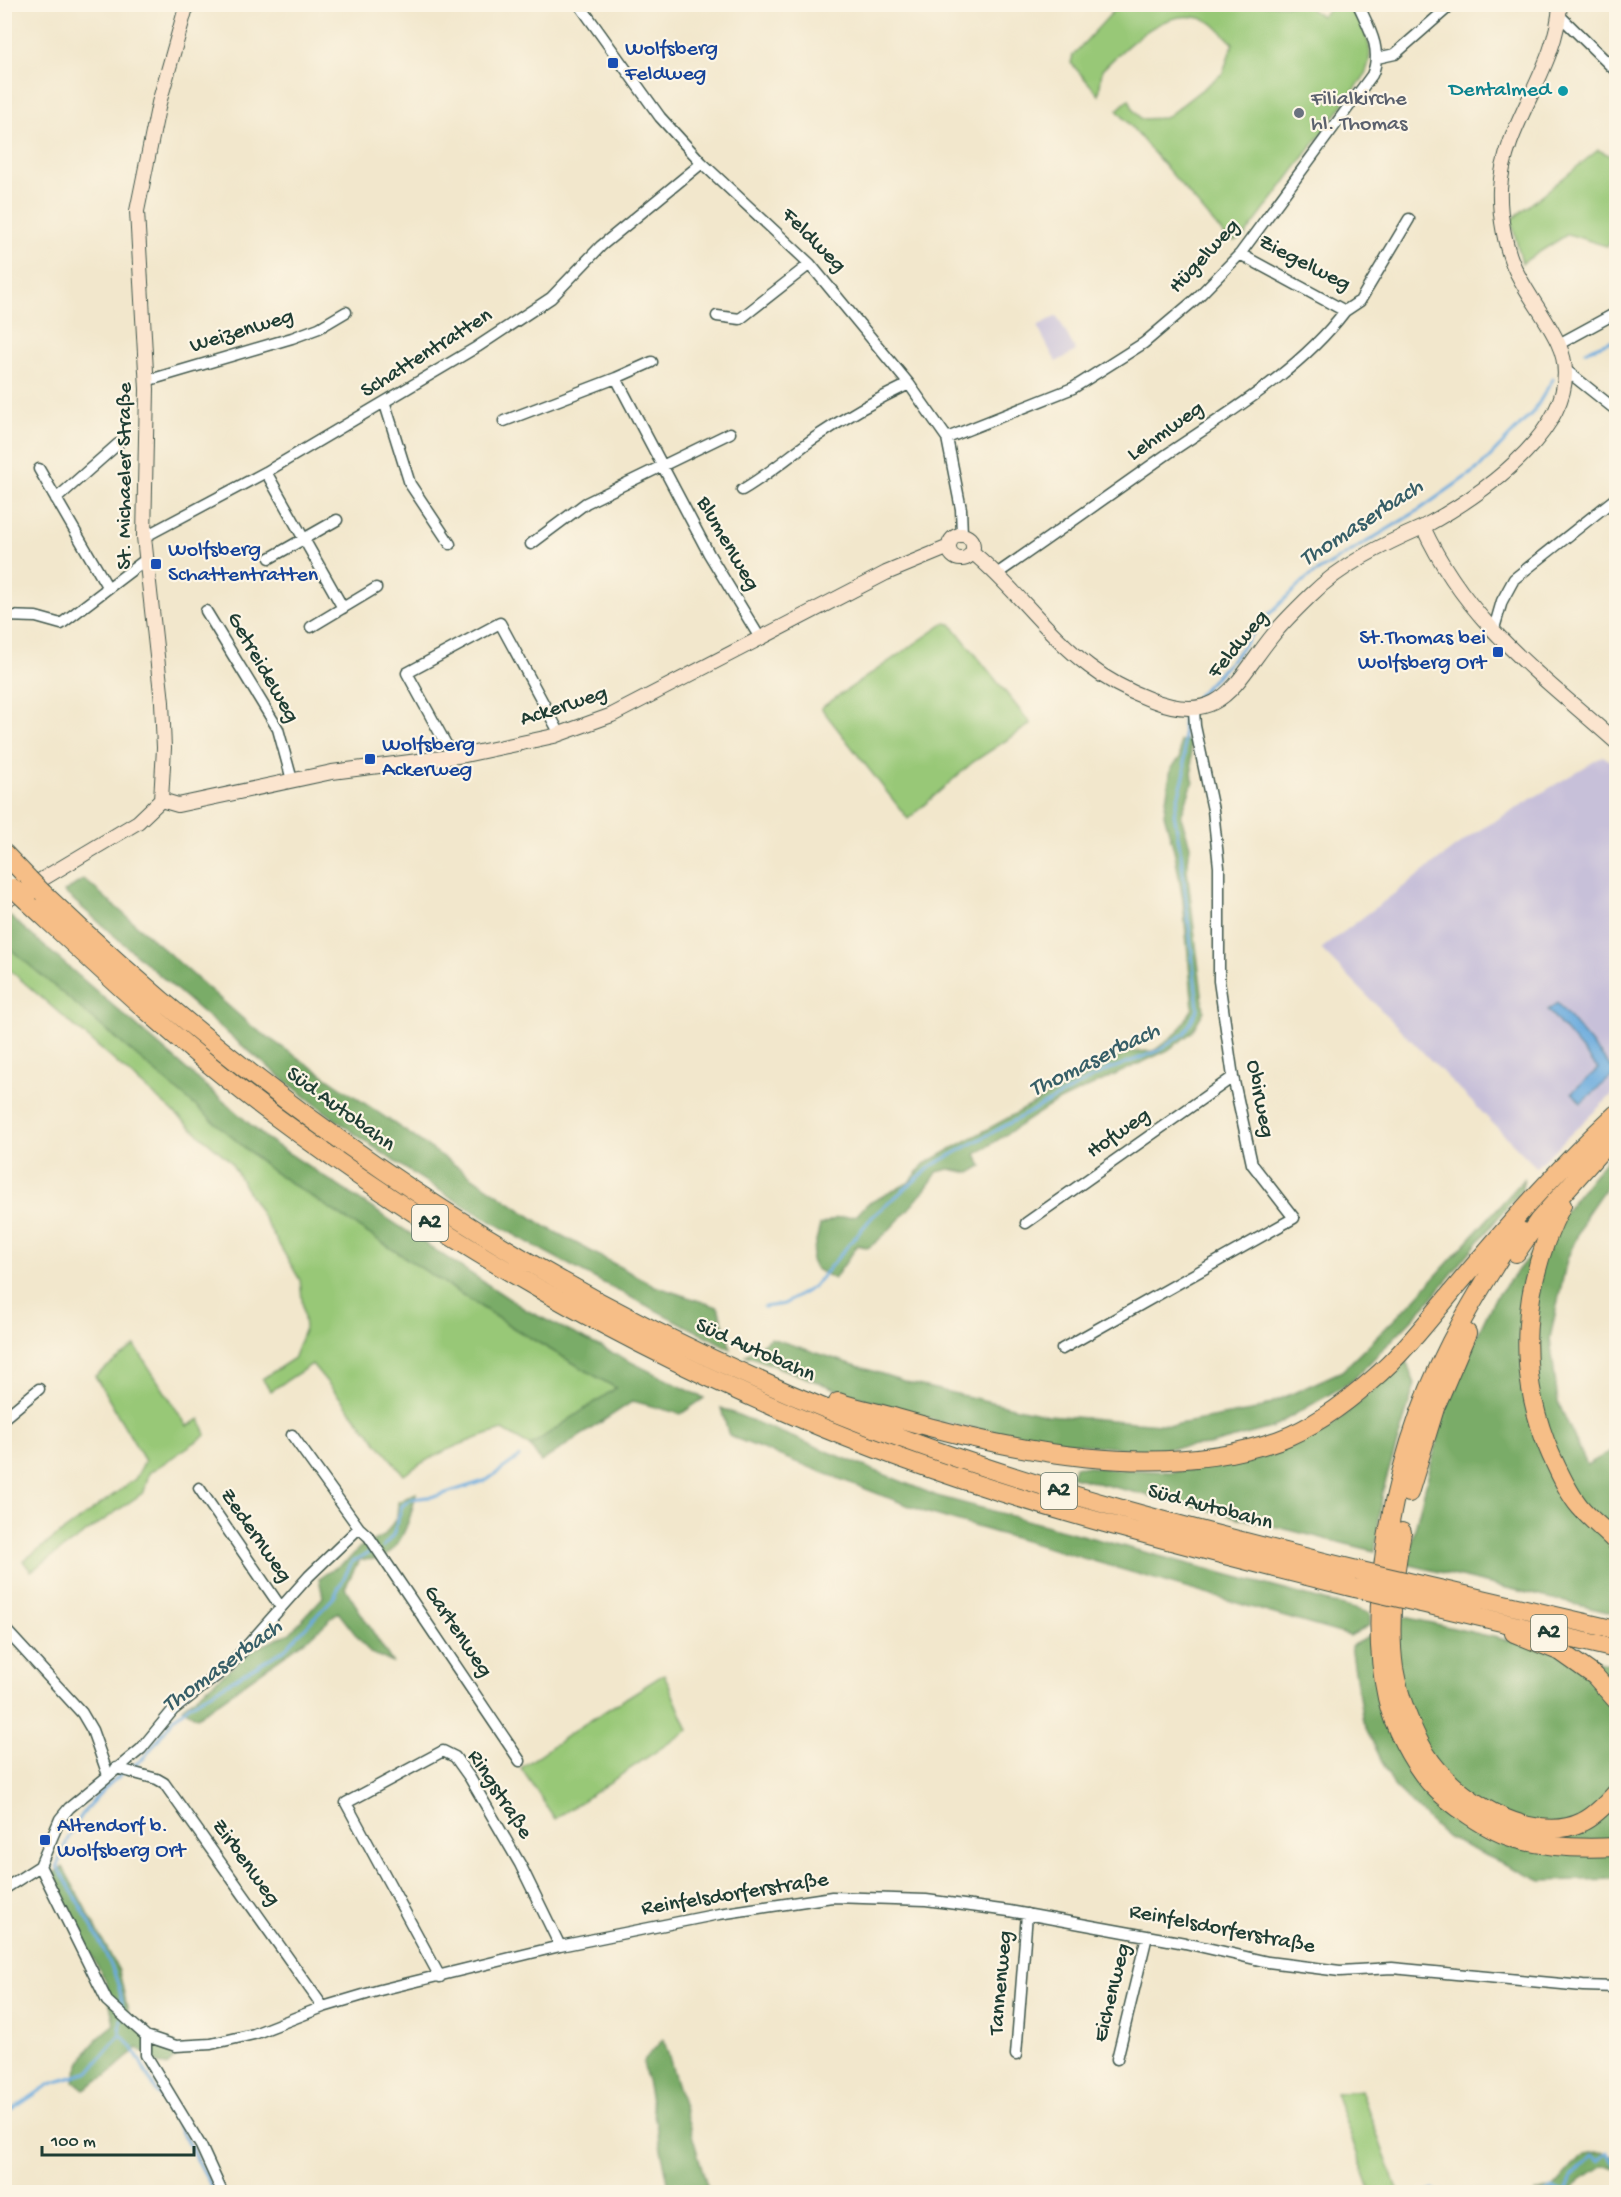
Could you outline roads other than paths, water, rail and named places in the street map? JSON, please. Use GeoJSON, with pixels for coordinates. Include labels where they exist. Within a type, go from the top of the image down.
{"type":"FeatureCollection","features":[{"type":"Feature","properties":{"kind":"highway","name":"Süd Autobahn"},"geometry":{"type":"LineString","coordinates":[[4,853],[29,879],[35,897],[158,1022],[291,1128],[373,1187],[498,1267],[649,1349],[795,1417],[1001,1493],[1189,1548],[1617,1630]]}},
{"type":"Feature","properties":{"kind":"highway","name":"Süd Autobahn"},"geometry":{"type":"LineString","coordinates":[[7,890],[35,897],[285,1102],[383,1172],[507,1251],[678,1343],[770,1385],[899,1438],[1010,1477],[1356,1579]]}},
{"type":"Feature","properties":{"kind":"highway"},"geometry":{"type":"LineString","coordinates":[[770,1385],[806,1390],[843,1404],[965,1438],[1044,1452],[1116,1459],[1180,1459],[1232,1454],[1281,1439],[1346,1401],[1373,1379],[1416,1334],[1570,1156],[1612,1125]]}},
{"type":"Feature","properties":{"kind":"highway"},"geometry":{"type":"LineString","coordinates":[[1612,1125],[1573,1183],[1548,1230],[1536,1264],[1529,1296],[1526,1343],[1529,1385],[1540,1429],[1557,1468],[1579,1506],[1617,1542]]}},
{"type":"Feature","properties":{"kind":"highway"},"geometry":{"type":"LineString","coordinates":[[1612,1125],[1520,1227],[1459,1323],[1439,1363],[1419,1414],[1400,1478],[1386,1553],[1380,1612],[1380,1649],[1387,1699],[1404,1740],[1430,1783],[1472,1817],[1515,1839],[1563,1848],[1617,1847]]}},
{"type":"Feature","properties":{"kind":"highway"},"geometry":{"type":"LineString","coordinates":[[1573,1183],[1539,1220],[1497,1282],[1466,1336],[1435,1408],[1410,1488],[1398,1550],[1393,1618],[1394,1668],[1406,1710],[1426,1755],[1460,1792],[1504,1819],[1537,1828],[1574,1824],[1582,1822],[1617,1793]]}},
{"type":"Feature","properties":{"kind":"highway","name":"Süd Autobahn"},"geometry":{"type":"LineString","coordinates":[[1422,1594],[1482,1618],[1617,1648]]}},
{"type":"Feature","properties":{"kind":"highway"},"geometry":{"type":"LineString","coordinates":[[1482,1618],[1562,1652],[1595,1676],[1617,1700]]}},
{"type":"Feature","properties":{"kind":"main road","name":"St. Michaeler Straße"},"geometry":{"type":"LineString","coordinates":[[161,800],[164,748],[162,702],[144,537],[146,381],[137,211],[159,104],[187,4]]}},
{"type":"Feature","properties":{"kind":"main road"},"geometry":{"type":"LineString","coordinates":[[1560,10],[1548,54],[1509,141],[1500,191],[1508,246],[1516,271],[1559,344],[1567,371]]}},
{"type":"Feature","properties":{"kind":"main road","name":"Feldweg"},"geometry":{"type":"LineString","coordinates":[[1194,710],[1221,699],[1244,677],[1273,634],[1314,593],[1371,551],[1423,527],[1468,501],[1521,457],[1539,436],[1560,403],[1566,385],[1567,371]]}},
{"type":"Feature","properties":{"kind":"main road"},"geometry":{"type":"LineString","coordinates":[[1423,527],[1459,592],[1493,632],[1617,742]]}},
{"type":"Feature","properties":{"kind":"main road"},"geometry":{"type":"LineString","coordinates":[[972,552],[966,558],[959,559],[952,555],[949,548],[952,538],[962,535],[971,541],[972,552],[998,573],[1051,633],[1090,667],[1140,696],[1171,707],[1194,710]]}},
{"type":"Feature","properties":{"kind":"main road","name":"Ackerweg"},"geometry":{"type":"LineString","coordinates":[[161,800],[178,805],[332,772],[453,757],[560,734],[612,716],[886,573],[949,548]]}},
{"type":"Feature","properties":{"kind":"main road"},"geometry":{"type":"LineString","coordinates":[[7,890],[138,822],[161,800]]}},
{"type":"Feature","properties":{"kind":"street","name":"Feldweg"},"geometry":{"type":"LineString","coordinates":[[579,4],[660,117],[702,163],[810,264],[909,384],[947,438],[961,509],[962,535]]}},
{"type":"Feature","properties":{"kind":"street"},"geometry":{"type":"LineString","coordinates":[[1358,4],[1376,47],[1377,58],[1395,54],[1452,4]]}},
{"type":"Feature","properties":{"kind":"street"},"geometry":{"type":"LineString","coordinates":[[1560,10],[1617,71]]}},
{"type":"Feature","properties":{"kind":"street","name":"Hügelweg"},"geometry":{"type":"LineString","coordinates":[[947,438],[1083,381],[1144,343],[1197,298],[1240,254],[1372,75],[1377,58]]}},
{"type":"Feature","properties":{"kind":"street","name":"Schattentratten"},"geometry":{"type":"LineString","coordinates":[[144,537],[266,472],[385,404],[477,347],[550,298],[602,246],[702,163]]}},
{"type":"Feature","properties":{"kind":"street","name":"Ziegelweg"},"geometry":{"type":"LineString","coordinates":[[1240,254],[1345,311],[1360,301],[1409,219]]}},
{"type":"Feature","properties":{"kind":"street"},"geometry":{"type":"LineString","coordinates":[[717,316],[740,319],[810,264]]}},
{"type":"Feature","properties":{"kind":"street","name":"Lehmweg"},"geometry":{"type":"LineString","coordinates":[[998,573],[1227,414],[1293,363],[1332,329],[1345,311]]}},
{"type":"Feature","properties":{"kind":"street","name":"Weizenweg"},"geometry":{"type":"LineString","coordinates":[[146,381],[291,338],[319,328],[346,312]]}},
{"type":"Feature","properties":{"kind":"street"},"geometry":{"type":"LineString","coordinates":[[1559,344],[1617,313]]}},
{"type":"Feature","properties":{"kind":"street"},"geometry":{"type":"LineString","coordinates":[[504,421],[652,362]]}},
{"type":"Feature","properties":{"kind":"street"},"geometry":{"type":"LineString","coordinates":[[1567,371],[1617,410]]}},
{"type":"Feature","properties":{"kind":"street","name":"Blumenweg"},"geometry":{"type":"LineString","coordinates":[[616,378],[709,554],[760,638]]}},
{"type":"Feature","properties":{"kind":"street"},"geometry":{"type":"LineString","coordinates":[[742,490],[772,472],[811,441],[858,409],[909,384]]}},
{"type":"Feature","properties":{"kind":"street"},"geometry":{"type":"LineString","coordinates":[[385,404],[410,484],[450,544]]}},
{"type":"Feature","properties":{"kind":"street"},"geometry":{"type":"LineString","coordinates":[[531,544],[586,503],[663,468],[730,433]]}},
{"type":"Feature","properties":{"kind":"street"},"geometry":{"type":"LineString","coordinates":[[56,499],[118,444]]}},
{"type":"Feature","properties":{"kind":"street"},"geometry":{"type":"LineString","coordinates":[[39,469],[108,588]]}},
{"type":"Feature","properties":{"kind":"street"},"geometry":{"type":"LineString","coordinates":[[266,472],[343,608]]}},
{"type":"Feature","properties":{"kind":"street"},"geometry":{"type":"LineString","coordinates":[[1493,632],[1502,601],[1514,579],[1617,498]]}},
{"type":"Feature","properties":{"kind":"street"},"geometry":{"type":"LineString","coordinates":[[270,558],[337,520]]}},
{"type":"Feature","properties":{"kind":"street"},"geometry":{"type":"LineString","coordinates":[[4,616],[36,617],[61,624],[145,560]]}},
{"type":"Feature","properties":{"kind":"street"},"geometry":{"type":"LineString","coordinates":[[311,627],[376,588]]}},
{"type":"Feature","properties":{"kind":"street","name":"Getreideweg"},"geometry":{"type":"LineString","coordinates":[[206,611],[278,729],[292,780]]}},
{"type":"Feature","properties":{"kind":"street"},"geometry":{"type":"LineString","coordinates":[[453,757],[407,673],[500,623],[560,734]]}},
{"type":"Feature","properties":{"kind":"street","name":"Obirweg"},"geometry":{"type":"LineString","coordinates":[[1062,1349],[1294,1218],[1252,1164],[1233,1077],[1219,981],[1219,867],[1213,810],[1195,726],[1194,710]]}},
{"type":"Feature","properties":{"kind":"street","name":"Hofweg"},"geometry":{"type":"LineString","coordinates":[[1026,1223],[1233,1077]]}},
{"type":"Feature","properties":{"kind":"street"},"geometry":{"type":"LineString","coordinates":[[4,1418],[39,1389]]}},
{"type":"Feature","properties":{"kind":"street","name":"Gartenweg"},"geometry":{"type":"LineString","coordinates":[[292,1435],[359,1528],[369,1537],[520,1761]]}},
{"type":"Feature","properties":{"kind":"street","name":"Zedernweg"},"geometry":{"type":"LineString","coordinates":[[199,1488],[280,1606]]}},
{"type":"Feature","properties":{"kind":"street"},"geometry":{"type":"LineString","coordinates":[[4,1889],[40,1866],[60,1819],[141,1749],[173,1710],[229,1666],[280,1606],[359,1528]]}},
{"type":"Feature","properties":{"kind":"street"},"geometry":{"type":"LineString","coordinates":[[4,1628],[82,1713],[115,1771]]}},
{"type":"Feature","properties":{"kind":"street","name":"Ringstraße"},"geometry":{"type":"LineString","coordinates":[[440,1977],[345,1803],[443,1751],[455,1757],[470,1778],[520,1864],[560,1946]]}},
{"type":"Feature","properties":{"kind":"street","name":"Zirbenweg"},"geometry":{"type":"LineString","coordinates":[[115,1771],[133,1773],[164,1783],[323,2007]]}},
{"type":"Feature","properties":{"kind":"street","name":"Reinfelsdorferstraße"},"geometry":{"type":"LineString","coordinates":[[40,1866],[107,2001],[146,2036],[176,2046],[211,2044],[254,2034],[323,2007],[560,1946],[719,1914],[832,1896],[926,1900],[1027,1914],[1147,1936],[1268,1962],[1340,1971],[1392,1968],[1583,1986],[1617,1986]]}},
{"type":"Feature","properties":{"kind":"street","name":"Tannenweg"},"geometry":{"type":"LineString","coordinates":[[1016,2055],[1027,1914]]}},
{"type":"Feature","properties":{"kind":"street","name":"Eichenweg"},"geometry":{"type":"LineString","coordinates":[[1117,2059],[1147,1936]]}},
{"type":"Feature","properties":{"kind":"street"},"geometry":{"type":"LineString","coordinates":[[146,2036],[146,2055],[201,2146],[222,2193]]}},
{"type":"Feature","properties":{"kind":"water"},"geometry":{"type":"Polygon","coordinates":[[[1557,1003],[1616,1073],[1581,1103],[1572,1092],[1598,1069],[1548,1010],[1557,1003]]]}},
{"type":"Feature","properties":{"kind":"waterway","name":"Thomaserbach"},"geometry":{"type":"LineString","coordinates":[[1585,351],[1616,339]]}},
{"type":"Feature","properties":{"kind":"waterway","name":"Thomaserbach"},"geometry":{"type":"LineString","coordinates":[[1192,702],[1237,654],[1260,623],[1307,578],[1416,512],[1480,467],[1534,411],[1553,379]]}},
{"type":"Feature","properties":{"kind":"waterway","name":"Thomaserbach"},"geometry":{"type":"LineString","coordinates":[[764,1307],[784,1304],[813,1287],[873,1216],[933,1165],[1105,1071],[1158,1051],[1185,1033],[1198,1008],[1181,854],[1174,813],[1185,772],[1183,716]]}},
{"type":"Feature","properties":{"kind":"waterway","name":"Thomaserbach"},"geometry":{"type":"LineString","coordinates":[[383,1547],[393,1535],[402,1506],[411,1499],[437,1496],[487,1480],[519,1457]]}},
{"type":"Feature","properties":{"kind":"waterway","name":"Thomaserbach"},"geometry":{"type":"LineString","coordinates":[[128,1769],[143,1759],[175,1717],[190,1705],[284,1650],[334,1597],[352,1562],[372,1551]]}},
{"type":"Feature","properties":{"kind":"waterway","name":"Thomaserbach"},"geometry":{"type":"LineString","coordinates":[[122,2009],[121,1995],[107,1958],[57,1866],[82,1814],[101,1792],[123,1773]]}},
{"type":"Feature","properties":{"kind":"waterway","name":"Thomaserbach"},"geometry":{"type":"LineString","coordinates":[[4,2115],[50,2084],[89,2072],[120,2035],[121,2019]]}},
{"type":"Feature","properties":{"kind":"waterway"},"geometry":{"type":"LineString","coordinates":[[121,2035],[137,2055],[214,2192]]}},
{"type":"Feature","properties":{"kind":"waterway"},"geometry":{"type":"LineString","coordinates":[[1565,2192],[1572,2177],[1592,2156],[1599,2160],[1608,2152],[1616,2166]]}},
{"type":"Feature","properties":{"kind":"waterway"},"geometry":{"type":"LineString","coordinates":[[1546,2192],[1552,2188],[1563,2192]]}},
{"type":"Feature","properties":{"kind":"waterway"},"geometry":{"type":"LineString","coordinates":[[1430,2192],[1435,2190],[1437,2192]]}},
{"type":"Feature","properties":{"kind":"place","name":"Wolfsberg Feldweg"},"geometry":{"type":"Point","coordinates":[613,63]}},
{"type":"Feature","properties":{"kind":"place","name":"Dentalmed"},"geometry":{"type":"Point","coordinates":[1563,91]}},
{"type":"Feature","properties":{"kind":"place","name":"Filialkirche hl. Thomas"},"geometry":{"type":"Point","coordinates":[1299,113]}},
{"type":"Feature","properties":{"kind":"place","name":"Wolfsberg Schattentratten"},"geometry":{"type":"Point","coordinates":[156,564]}},
{"type":"Feature","properties":{"kind":"place","name":"St.Thomas bei Wolfsberg Ort"},"geometry":{"type":"Point","coordinates":[1498,652]}},
{"type":"Feature","properties":{"kind":"place","name":"Wolfsberg Ackerweg"},"geometry":{"type":"Point","coordinates":[370,759]}},
{"type":"Feature","properties":{"kind":"place","name":"Altendorf b. Wolfsberg Ort"},"geometry":{"type":"Point","coordinates":[45,1840]}}]}
